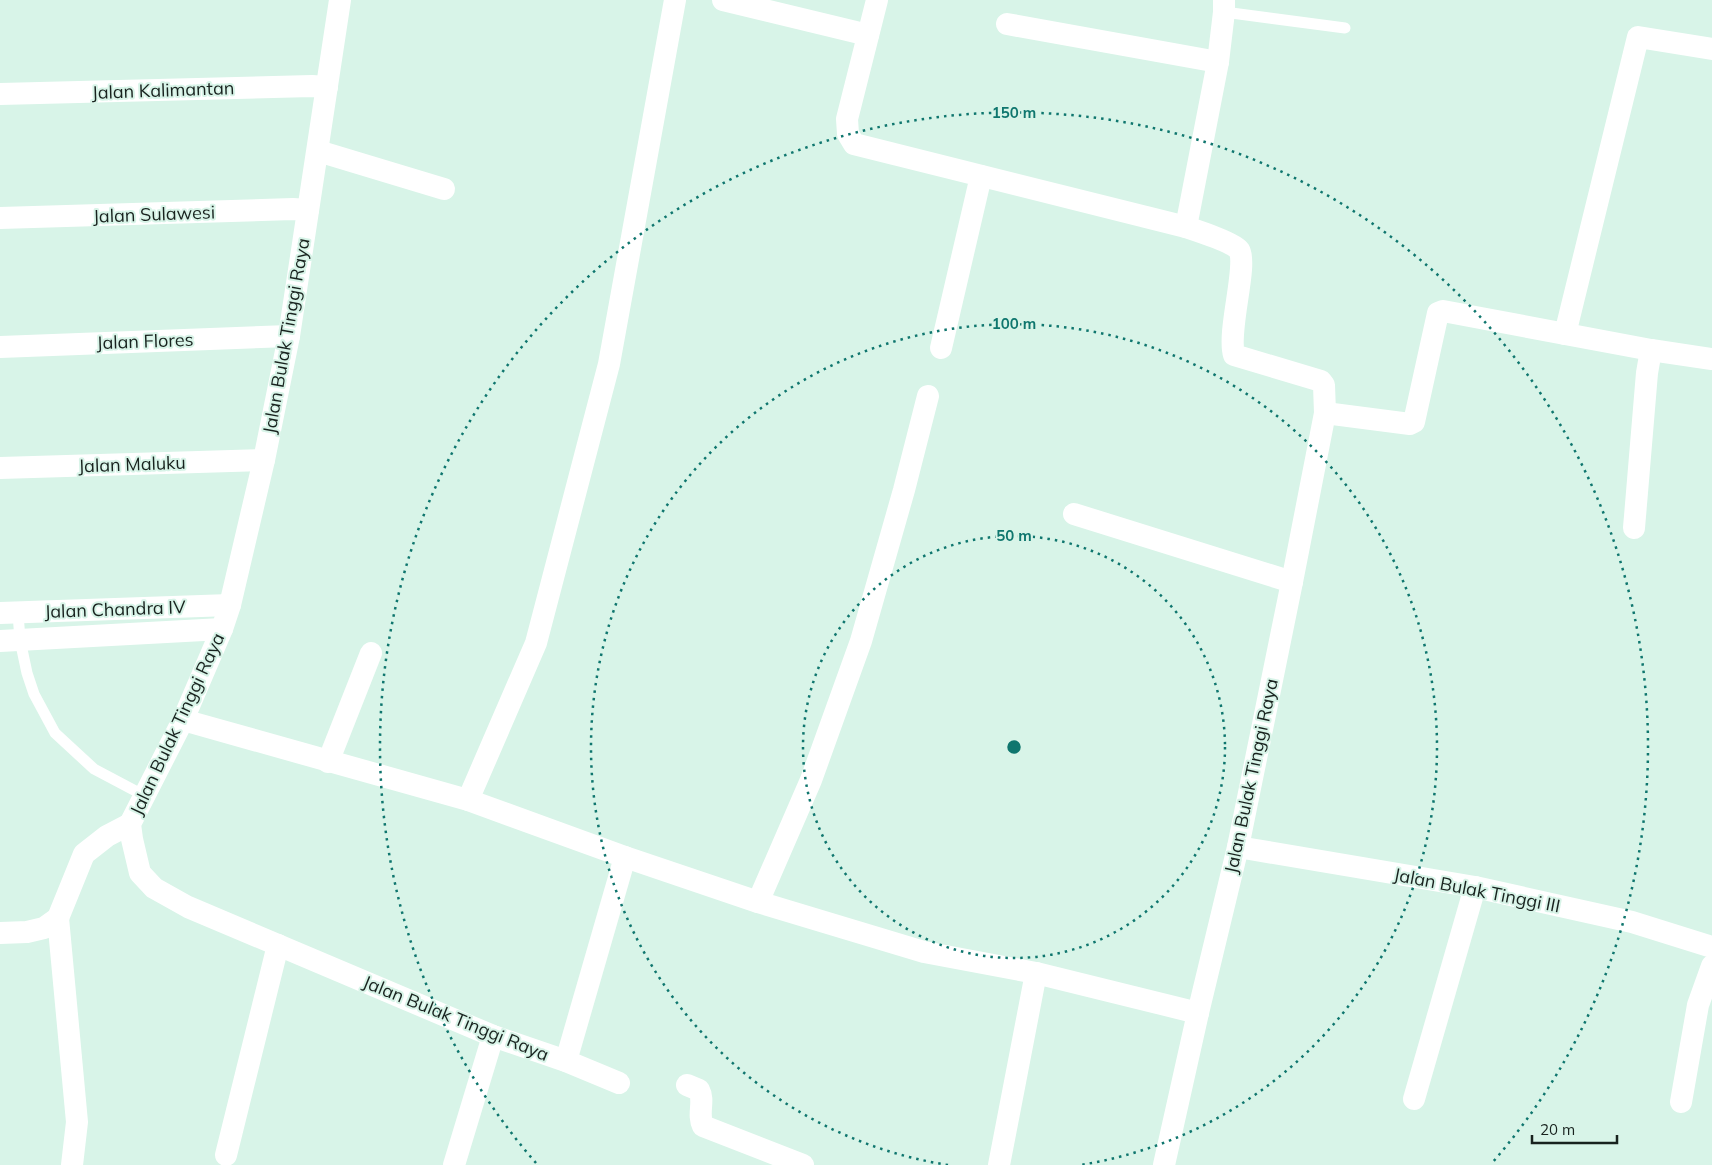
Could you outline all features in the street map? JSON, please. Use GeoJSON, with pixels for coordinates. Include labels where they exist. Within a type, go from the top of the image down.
{"type":"FeatureCollection","features":[{"type":"Feature","properties":{"kind":"street","name":"Jalan Bulak Tinggi Raya"},"geometry":{"type":"LineString","coordinates":[[340,0],[289,336],[264,460],[230,605],[222,629],[183,720],[130,824],[135,856],[140,873],[154,888],[188,907],[493,1036],[566,1061],[619,1083]]}},
{"type":"Feature","properties":{"kind":"street"},"geometry":{"type":"LineString","coordinates":[[468,800],[536,643],[609,364],[675,0]]}},
{"type":"Feature","properties":{"kind":"street"},"geometry":{"type":"LineString","coordinates":[[723,0],[868,35]]}},
{"type":"Feature","properties":{"kind":"street"},"geometry":{"type":"LineString","coordinates":[[877,0],[847,119],[848,134],[854,144],[1186,227],[1218,62],[1224,6]]}},
{"type":"Feature","properties":{"kind":"street"},"geometry":{"type":"LineString","coordinates":[[1007,24],[1218,62]]}},
{"type":"Feature","properties":{"kind":"street"},"geometry":{"type":"LineString","coordinates":[[1565,334],[1638,36],[1712,49]]}},
{"type":"Feature","properties":{"kind":"street","name":"Jalan Kalimantan"},"geometry":{"type":"LineString","coordinates":[[0,94],[327,86]]}},
{"type":"Feature","properties":{"kind":"street"},"geometry":{"type":"LineString","coordinates":[[318,151],[444,189]]}},
{"type":"Feature","properties":{"kind":"street"},"geometry":{"type":"LineString","coordinates":[[941,348],[981,176]]}},
{"type":"Feature","properties":{"kind":"street","name":"Jalan Sulawesi"},"geometry":{"type":"LineString","coordinates":[[0,218],[308,210]]}},
{"type":"Feature","properties":{"kind":"street","name":"Jalan Bulak Tinggi Raya"},"geometry":{"type":"LineString","coordinates":[[1164,1165],[1238,847],[1324,413],[1324,385],[1321,381],[1234,355],[1234,320],[1241,261],[1239,250],[1232,245],[1186,227]]}},
{"type":"Feature","properties":{"kind":"street"},"geometry":{"type":"LineString","coordinates":[[1324,413],[1410,424],[1414,422],[1439,312],[1443,311],[1651,350],[1712,359]]}},
{"type":"Feature","properties":{"kind":"street","name":"Jalan Flores"},"geometry":{"type":"LineString","coordinates":[[0,347],[289,336]]}},
{"type":"Feature","properties":{"kind":"street"},"geometry":{"type":"LineString","coordinates":[[1634,528],[1647,373],[1651,350]]}},
{"type":"Feature","properties":{"kind":"street"},"geometry":{"type":"LineString","coordinates":[[758,902],[811,780],[861,641],[904,490],[928,396]]}},
{"type":"Feature","properties":{"kind":"street","name":"Jalan Maluku"},"geometry":{"type":"LineString","coordinates":[[0,468],[264,460]]}},
{"type":"Feature","properties":{"kind":"street"},"geometry":{"type":"LineString","coordinates":[[1074,514],[1292,582]]}},
{"type":"Feature","properties":{"kind":"street","name":"Jalan Chandra IV"},"geometry":{"type":"LineString","coordinates":[[9,613],[230,605]]}},
{"type":"Feature","properties":{"kind":"street"},"geometry":{"type":"LineString","coordinates":[[10,641],[222,629]]}},
{"type":"Feature","properties":{"kind":"street"},"geometry":{"type":"LineString","coordinates":[[328,762],[371,653]]}},
{"type":"Feature","properties":{"kind":"street"},"geometry":{"type":"LineString","coordinates":[[183,720],[468,800],[625,857],[758,902],[924,952],[1036,973],[1198,1013]]}},
{"type":"Feature","properties":{"kind":"street"},"geometry":{"type":"LineString","coordinates":[[72,1165],[77,1122],[58,918],[84,854],[95,843],[130,824]]}},
{"type":"Feature","properties":{"kind":"street","name":"Jalan Bulak Tinggi III"},"geometry":{"type":"LineString","coordinates":[[1238,847],[1475,887],[1632,922],[1712,948]]}},
{"type":"Feature","properties":{"kind":"street"},"geometry":{"type":"LineString","coordinates":[[566,1061],[625,857]]}},
{"type":"Feature","properties":{"kind":"street"},"geometry":{"type":"LineString","coordinates":[[1414,1099],[1475,887]]}},
{"type":"Feature","properties":{"kind":"street"},"geometry":{"type":"LineString","coordinates":[[0,932],[27,932],[44,928],[58,918]]}},
{"type":"Feature","properties":{"kind":"street"},"geometry":{"type":"LineString","coordinates":[[226,1155],[278,945]]}},
{"type":"Feature","properties":{"kind":"street"},"geometry":{"type":"LineString","coordinates":[[1681,1102],[1698,1005],[1712,966]]}},
{"type":"Feature","properties":{"kind":"street"},"geometry":{"type":"LineString","coordinates":[[1000,1165],[1036,973]]}},
{"type":"Feature","properties":{"kind":"street"},"geometry":{"type":"LineString","coordinates":[[454,1165],[493,1036]]}},
{"type":"Feature","properties":{"kind":"street"},"geometry":{"type":"LineString","coordinates":[[687,1085],[699,1090],[701,1094],[700,1120],[703,1126],[803,1165]]}},
{"type":"Feature","properties":{"kind":"lane"},"geometry":{"type":"LineString","coordinates":[[1224,6],[1345,28]]}},
{"type":"Feature","properties":{"kind":"lane"},"geometry":{"type":"LineString","coordinates":[[9,613],[10,641],[27,673],[34,694],[55,733],[94,769],[145,796]]}}]}
